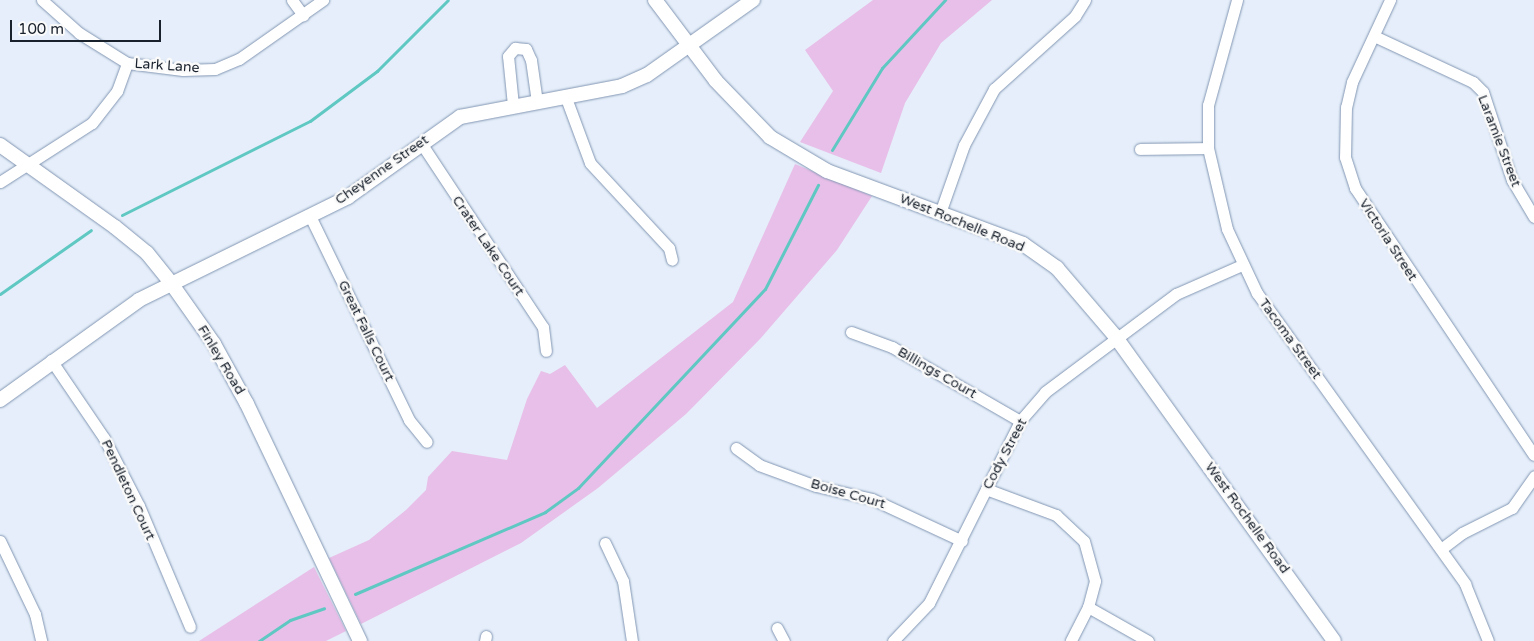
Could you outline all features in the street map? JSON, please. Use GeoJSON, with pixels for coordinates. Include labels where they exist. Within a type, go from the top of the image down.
{"type":"FeatureCollection","features":[{"type":"Feature","properties":{"kind":"street","name":"Lark Lane"},"geometry":{"type":"LineString","coordinates":[[42,0],[79,33],[127,63],[184,70],[215,69],[263,46],[322,0]]}},
{"type":"Feature","properties":{"kind":"street"},"geometry":{"type":"LineString","coordinates":[[292,0],[303,15]]}},
{"type":"Feature","properties":{"kind":"street","name":"West Rochelle Road"},"geometry":{"type":"LineString","coordinates":[[655,0],[734,103],[770,137],[827,171],[1023,244],[1057,268],[1115,336],[1334,641]]}},
{"type":"Feature","properties":{"kind":"street","name":"Cheyenne Street"},"geometry":{"type":"LineString","coordinates":[[0,400],[107,319],[171,283],[348,197],[460,117],[514,105],[566,98],[622,86],[689,46],[753,0]]}},
{"type":"Feature","properties":{"kind":"street"},"geometry":{"type":"LineString","coordinates":[[940,213],[964,145],[994,89],[1075,16],[1085,0]]}},
{"type":"Feature","properties":{"kind":"street","name":"Tacoma Street"},"geometry":{"type":"LineString","coordinates":[[1237,0],[1208,105],[1208,148],[1216,192],[1242,265],[1256,293],[1466,584],[1488,641]]}},
{"type":"Feature","properties":{"kind":"street","name":"Victoria Street"},"geometry":{"type":"LineString","coordinates":[[1390,0],[1352,82],[1346,107],[1345,157],[1355,188],[1534,455]]}},
{"type":"Feature","properties":{"kind":"street","name":"Laramie Street"},"geometry":{"type":"LineString","coordinates":[[1374,36],[1473,82],[1483,92],[1512,180],[1534,217]]}},
{"type":"Feature","properties":{"kind":"street"},"geometry":{"type":"LineString","coordinates":[[514,105],[508,56],[515,48],[526,49],[531,60],[537,102]]}},
{"type":"Feature","properties":{"kind":"street"},"geometry":{"type":"LineString","coordinates":[[0,182],[92,123],[118,92],[127,63]]}},
{"type":"Feature","properties":{"kind":"street"},"geometry":{"type":"LineString","coordinates":[[566,98],[590,163],[669,248],[672,260]]}},
{"type":"Feature","properties":{"kind":"street","name":"Crater Lake Court"},"geometry":{"type":"LineString","coordinates":[[421,144],[543,327],[546,350]]}},
{"type":"Feature","properties":{"kind":"street","name":"Finley Road"},"geometry":{"type":"LineString","coordinates":[[0,145],[24,165],[115,227],[147,253],[171,283],[214,344],[247,404],[360,641]]}},
{"type":"Feature","properties":{"kind":"street"},"geometry":{"type":"LineString","coordinates":[[1140,149],[1208,148]]}},
{"type":"Feature","properties":{"kind":"street","name":"Great Falls Court"},"geometry":{"type":"LineString","coordinates":[[310,216],[409,420],[427,442]]}},
{"type":"Feature","properties":{"kind":"street","name":"Cody Street"},"geometry":{"type":"LineString","coordinates":[[893,641],[930,603],[1020,421],[1045,392],[1115,336],[1176,294],[1242,265]]}},
{"type":"Feature","properties":{"kind":"street","name":"Billings Court"},"geometry":{"type":"LineString","coordinates":[[851,332],[892,347],[1020,421]]}},
{"type":"Feature","properties":{"kind":"street","name":"Pendleton Court"},"geometry":{"type":"LineString","coordinates":[[51,360],[104,438],[139,506],[190,627]]}},
{"type":"Feature","properties":{"kind":"street","name":"Boise Court"},"geometry":{"type":"LineString","coordinates":[[736,448],[759,465],[816,486],[872,498],[962,541]]}},
{"type":"Feature","properties":{"kind":"street"},"geometry":{"type":"LineString","coordinates":[[1441,549],[1462,532],[1512,508],[1534,476]]}},
{"type":"Feature","properties":{"kind":"street"},"geometry":{"type":"LineString","coordinates":[[986,489],[1056,515],[1073,527],[1093,560],[1095,581],[1088,607],[1071,641]]}},
{"type":"Feature","properties":{"kind":"street"},"geometry":{"type":"LineString","coordinates":[[0,541],[34,614],[41,641]]}},
{"type":"Feature","properties":{"kind":"street"},"geometry":{"type":"LineString","coordinates":[[605,543],[623,581],[632,641]]}},
{"type":"Feature","properties":{"kind":"street"},"geometry":{"type":"LineString","coordinates":[[1088,607],[1148,641]]}},
{"type":"Feature","properties":{"kind":"street"},"geometry":{"type":"LineString","coordinates":[[777,628],[784,641]]}},
{"type":"Feature","properties":{"kind":"shaded area"},"geometry":{"type":"Polygon","coordinates":[[[873,0],[992,0],[941,43],[905,103],[881,173],[800,142],[833,91],[805,50],[873,0]]]}},
{"type":"Feature","properties":{"kind":"shaded area"},"geometry":{"type":"Polygon","coordinates":[[[795,164],[872,196],[837,250],[760,339],[686,414],[598,488],[521,543],[361,624],[329,558],[369,540],[406,510],[426,490],[428,477],[452,451],[507,460],[527,399],[541,371],[550,374],[565,365],[597,408],[733,302],[795,164]]]}},
{"type":"Feature","properties":{"kind":"shaded area"},"geometry":{"type":"Polygon","coordinates":[[[314,567],[346,631],[326,641],[199,641],[314,567]]]}},
{"type":"Feature","properties":{"kind":"waterway"},"geometry":{"type":"LineString","coordinates":[[122,215],[310,121],[377,71],[448,0]]}},
{"type":"Feature","properties":{"kind":"waterway"},"geometry":{"type":"LineString","coordinates":[[832,150],[882,68],[945,0]]}},
{"type":"Feature","properties":{"kind":"waterway"},"geometry":{"type":"LineString","coordinates":[[355,594],[545,512],[578,488],[765,289],[818,185]]}},
{"type":"Feature","properties":{"kind":"waterway"},"geometry":{"type":"LineString","coordinates":[[0,294],[91,230]]}},
{"type":"Feature","properties":{"kind":"waterway"},"geometry":{"type":"LineString","coordinates":[[259,641],[290,620],[324,608]]}}]}
